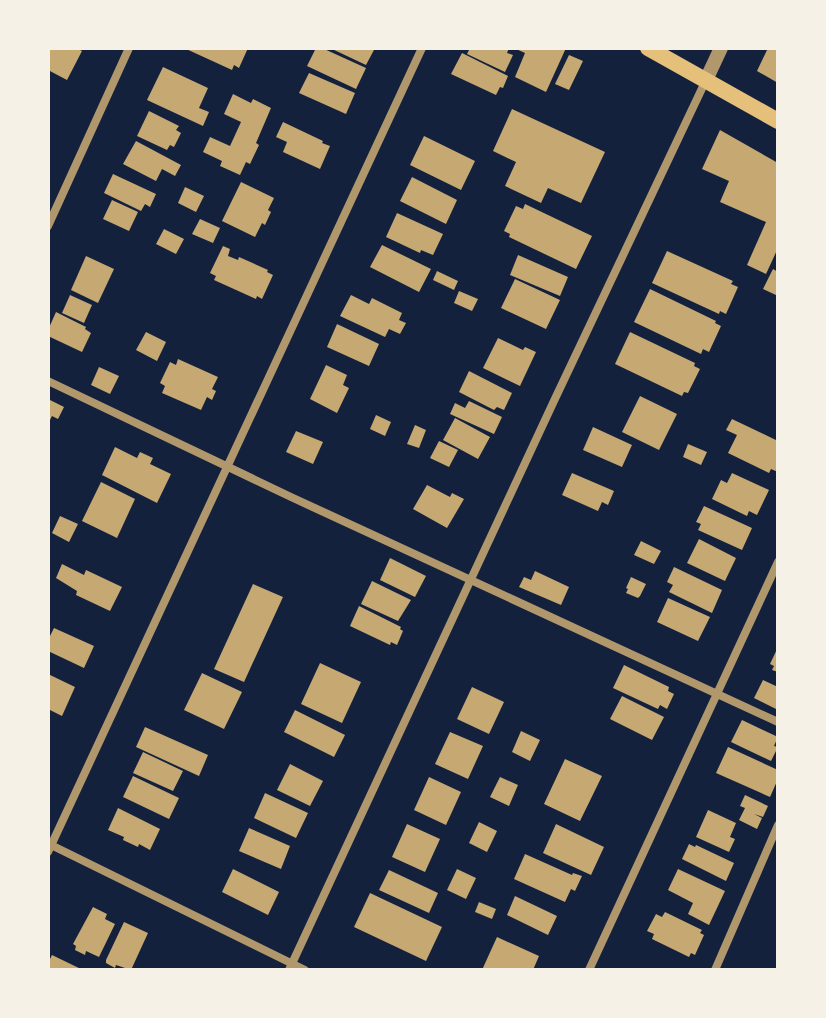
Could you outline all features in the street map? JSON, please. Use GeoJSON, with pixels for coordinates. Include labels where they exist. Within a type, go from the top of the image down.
{"type":"FeatureCollection","features":[{"type":"Feature","properties":{"kind":"main road"},"geometry":{"type":"LineString","coordinates":[[648,48],[778,121]]}},
{"type":"Feature","properties":{"kind":"street"},"geometry":{"type":"LineString","coordinates":[[48,226],[129,48]]}},
{"type":"Feature","properties":{"kind":"street"},"geometry":{"type":"LineString","coordinates":[[305,970],[290,967],[49,847],[422,48]]}},
{"type":"Feature","properties":{"kind":"street"},"geometry":{"type":"LineString","coordinates":[[290,967],[721,48]]}},
{"type":"Feature","properties":{"kind":"street"},"geometry":{"type":"LineString","coordinates":[[48,381],[778,722]]}},
{"type":"Feature","properties":{"kind":"street"},"geometry":{"type":"LineString","coordinates":[[589,970],[778,562]]}},
{"type":"Feature","properties":{"kind":"street"},"geometry":{"type":"LineString","coordinates":[[715,970],[778,825]]}},
{"type":"Feature","properties":{"kind":"building"},"geometry":{"type":"Polygon","coordinates":[[[48,48],[76,48],[82,51],[67,80],[48,70],[48,48]]]}},
{"type":"Feature","properties":{"kind":"building"},"geometry":{"type":"Polygon","coordinates":[[[184,48],[248,48],[239,68],[234,65],[232,70],[184,48]]]}},
{"type":"Feature","properties":{"kind":"building"},"geometry":{"type":"Polygon","coordinates":[[[316,48],[366,68],[356,89],[307,66],[316,48]]]}},
{"type":"Feature","properties":{"kind":"building"},"geometry":{"type":"Polygon","coordinates":[[[330,48],[375,48],[366,65],[330,48]]]}},
{"type":"Feature","properties":{"kind":"building"},"geometry":{"type":"Polygon","coordinates":[[[470,48],[509,48],[507,53],[513,55],[505,72],[467,54],[470,48]]]}},
{"type":"Feature","properties":{"kind":"building"},"geometry":{"type":"Polygon","coordinates":[[[514,48],[566,48],[546,92],[515,77],[525,53],[514,48]]]}},
{"type":"Feature","properties":{"kind":"building"},"geometry":{"type":"Polygon","coordinates":[[[768,48],[778,48],[778,83],[757,71],[768,48]]]}},
{"type":"Feature","properties":{"kind":"building"},"geometry":{"type":"Polygon","coordinates":[[[462,53],[508,76],[496,95],[451,74],[462,53]]]}},
{"type":"Feature","properties":{"kind":"building"},"geometry":{"type":"Polygon","coordinates":[[[569,55],[583,61],[569,90],[555,84],[569,55]]]}},
{"type":"Feature","properties":{"kind":"building"},"geometry":{"type":"Polygon","coordinates":[[[163,67],[208,88],[199,108],[209,112],[203,126],[147,100],[163,67]]]}},
{"type":"Feature","properties":{"kind":"building"},"geometry":{"type":"Polygon","coordinates":[[[309,73],[355,93],[346,114],[299,93],[309,73]]]}},
{"type":"Feature","properties":{"kind":"building"},"geometry":{"type":"Polygon","coordinates":[[[233,94],[271,108],[256,143],[259,145],[250,164],[246,162],[240,175],[220,166],[222,161],[203,152],[210,137],[230,146],[241,122],[224,114],[233,94]]]}},
{"type":"Feature","properties":{"kind":"building"},"geometry":{"type":"Polygon","coordinates":[[[512,109],[605,152],[581,203],[548,188],[541,203],[505,186],[516,162],[493,151],[512,109]]]}},
{"type":"Feature","properties":{"kind":"building"},"geometry":{"type":"Polygon","coordinates":[[[149,111],[179,126],[176,130],[181,133],[174,147],[170,145],[167,150],[137,136],[149,111]]]}},
{"type":"Feature","properties":{"kind":"building"},"geometry":{"type":"Polygon","coordinates":[[[283,122],[330,146],[320,169],[283,152],[287,142],[276,137],[283,122]]]}},
{"type":"Feature","properties":{"kind":"building"},"geometry":{"type":"Polygon","coordinates":[[[720,130],[778,163],[778,248],[766,274],[747,265],[766,222],[720,202],[729,181],[702,169],[720,130]]]}},
{"type":"Feature","properties":{"kind":"building"},"geometry":{"type":"Polygon","coordinates":[[[424,136],[475,161],[461,190],[410,165],[424,136]]]}},
{"type":"Feature","properties":{"kind":"building"},"geometry":{"type":"Polygon","coordinates":[[[136,141],[181,165],[175,176],[162,169],[156,181],[123,164],[136,141]]]}},
{"type":"Feature","properties":{"kind":"building"},"geometry":{"type":"Polygon","coordinates":[[[113,174],[156,194],[150,207],[145,204],[141,211],[104,193],[113,174]]]}},
{"type":"Feature","properties":{"kind":"building"},"geometry":{"type":"Polygon","coordinates":[[[412,177],[457,200],[446,224],[400,201],[412,177]]]}},
{"type":"Feature","properties":{"kind":"building"},"geometry":{"type":"Polygon","coordinates":[[[241,182],[274,198],[265,225],[262,223],[255,237],[222,221],[241,182]]]}},
{"type":"Feature","properties":{"kind":"building"},"geometry":{"type":"Polygon","coordinates":[[[185,187],[204,196],[196,212],[178,203],[185,187]]]}},
{"type":"Feature","properties":{"kind":"building"},"geometry":{"type":"Polygon","coordinates":[[[112,200],[138,212],[129,231],[103,219],[112,200]]]}},
{"type":"Feature","properties":{"kind":"building"},"geometry":{"type":"Polygon","coordinates":[[[525,204],[592,236],[576,269],[509,237],[510,234],[504,231],[516,206],[523,209],[525,204]]]}},
{"type":"Feature","properties":{"kind":"building"},"geometry":{"type":"Polygon","coordinates":[[[397,213],[443,234],[433,255],[421,250],[420,253],[386,237],[397,213]]]}},
{"type":"Feature","properties":{"kind":"building"},"geometry":{"type":"Polygon","coordinates":[[[200,219],[220,228],[213,243],[192,234],[200,219]]]}},
{"type":"Feature","properties":{"kind":"building"},"geometry":{"type":"Polygon","coordinates":[[[164,229],[184,239],[176,254],[156,244],[164,229]]]}},
{"type":"Feature","properties":{"kind":"building"},"geometry":{"type":"Polygon","coordinates":[[[382,245],[431,269],[419,292],[370,267],[382,245]]]}},
{"type":"Feature","properties":{"kind":"building"},"geometry":{"type":"Polygon","coordinates":[[[223,246],[230,249],[228,256],[238,260],[239,257],[273,275],[262,299],[214,280],[216,276],[210,273],[223,246]]]}},
{"type":"Feature","properties":{"kind":"building"},"geometry":{"type":"Polygon","coordinates":[[[667,251],[733,281],[731,284],[738,287],[726,314],[720,311],[719,314],[652,283],[667,251]]]}},
{"type":"Feature","properties":{"kind":"building"},"geometry":{"type":"Polygon","coordinates":[[[518,255],[568,277],[560,296],[510,275],[518,255]]]}},
{"type":"Feature","properties":{"kind":"building"},"geometry":{"type":"Polygon","coordinates":[[[86,256],[114,269],[98,303],[71,290],[86,256]]]}},
{"type":"Feature","properties":{"kind":"building"},"geometry":{"type":"Polygon","coordinates":[[[773,269],[778,272],[778,296],[763,289],[773,269]]]}},
{"type":"Feature","properties":{"kind":"building"},"geometry":{"type":"Polygon","coordinates":[[[437,271],[458,281],[454,290],[433,280],[437,271]]]}},
{"type":"Feature","properties":{"kind":"building"},"geometry":{"type":"Polygon","coordinates":[[[515,279],[560,300],[546,329],[501,308],[515,279]]]}},
{"type":"Feature","properties":{"kind":"building"},"geometry":{"type":"Polygon","coordinates":[[[650,289],[721,326],[709,352],[703,349],[701,354],[634,322],[650,289]]]}},
{"type":"Feature","properties":{"kind":"building"},"geometry":{"type":"Polygon","coordinates":[[[459,291],[478,299],[472,311],[454,303],[459,291]]]}},
{"type":"Feature","properties":{"kind":"building"},"geometry":{"type":"Polygon","coordinates":[[[70,295],[92,305],[84,323],[62,313],[70,295]]]}},
{"type":"Feature","properties":{"kind":"building"},"geometry":{"type":"Polygon","coordinates":[[[351,295],[369,304],[372,298],[402,313],[399,320],[406,323],[400,334],[389,329],[385,337],[340,316],[351,295]]]}},
{"type":"Feature","properties":{"kind":"building"},"geometry":{"type":"Polygon","coordinates":[[[56,312],[86,327],[91,333],[82,352],[48,336],[56,312]]]}},
{"type":"Feature","properties":{"kind":"building"},"geometry":{"type":"Polygon","coordinates":[[[337,324],[379,344],[369,366],[327,347],[337,324]]]}},
{"type":"Feature","properties":{"kind":"building"},"geometry":{"type":"Polygon","coordinates":[[[146,332],[166,342],[157,361],[136,350],[146,332]]]}},
{"type":"Feature","properties":{"kind":"building"},"geometry":{"type":"Polygon","coordinates":[[[630,332],[695,363],[694,366],[700,369],[688,393],[684,392],[682,396],[615,364],[630,332]]]}},
{"type":"Feature","properties":{"kind":"building"},"geometry":{"type":"Polygon","coordinates":[[[498,338],[523,350],[525,347],[536,352],[520,386],[483,368],[498,338]]]}},
{"type":"Feature","properties":{"kind":"building"},"geometry":{"type":"Polygon","coordinates":[[[178,359],[218,377],[212,389],[216,391],[212,400],[207,397],[201,410],[162,393],[165,386],[160,383],[170,362],[176,365],[178,359]]]}},
{"type":"Feature","properties":{"kind":"building"},"geometry":{"type":"Polygon","coordinates":[[[326,365],[347,375],[343,385],[349,388],[337,413],[310,399],[326,365]]]}},
{"type":"Feature","properties":{"kind":"building"},"geometry":{"type":"Polygon","coordinates":[[[99,367],[119,376],[110,394],[91,385],[99,367]]]}},
{"type":"Feature","properties":{"kind":"building"},"geometry":{"type":"Polygon","coordinates":[[[469,371],[512,393],[504,410],[497,407],[494,410],[459,392],[469,371]]]}},
{"type":"Feature","properties":{"kind":"building"},"geometry":{"type":"Polygon","coordinates":[[[640,396],[677,414],[659,450],[622,432],[640,396]]]}},
{"type":"Feature","properties":{"kind":"building"},"geometry":{"type":"Polygon","coordinates":[[[48,399],[64,407],[58,419],[52,416],[48,424],[48,399]]]}},
{"type":"Feature","properties":{"kind":"building"},"geometry":{"type":"Polygon","coordinates":[[[469,401],[502,417],[494,434],[450,414],[455,403],[465,408],[469,401]]]}},
{"type":"Feature","properties":{"kind":"building"},"geometry":{"type":"Polygon","coordinates":[[[376,415],[391,422],[385,436],[370,429],[376,415]]]}},
{"type":"Feature","properties":{"kind":"building"},"geometry":{"type":"Polygon","coordinates":[[[455,418],[490,437],[478,459],[443,440],[455,418]]]}},
{"type":"Feature","properties":{"kind":"building"},"geometry":{"type":"Polygon","coordinates":[[[732,419],[778,441],[778,472],[771,469],[769,473],[728,453],[737,435],[726,430],[732,419]]]}},
{"type":"Feature","properties":{"kind":"building"},"geometry":{"type":"Polygon","coordinates":[[[415,425],[426,430],[419,448],[407,444],[415,425]]]}},
{"type":"Feature","properties":{"kind":"building"},"geometry":{"type":"Polygon","coordinates":[[[593,427],[632,445],[622,467],[583,450],[593,427]]]}},
{"type":"Feature","properties":{"kind":"building"},"geometry":{"type":"Polygon","coordinates":[[[296,431],[323,442],[313,464],[286,452],[296,431]]]}},
{"type":"Feature","properties":{"kind":"building"},"geometry":{"type":"Polygon","coordinates":[[[439,441],[458,450],[449,467],[430,458],[439,441]]]}},
{"type":"Feature","properties":{"kind":"building"},"geometry":{"type":"Polygon","coordinates":[[[688,444],[707,452],[701,465],[683,457],[688,444]]]}},
{"type":"Feature","properties":{"kind":"building"},"geometry":{"type":"Polygon","coordinates":[[[115,447],[137,458],[140,452],[153,458],[150,464],[171,474],[157,503],[102,475],[115,447]]]}},
{"type":"Feature","properties":{"kind":"building"},"geometry":{"type":"Polygon","coordinates":[[[572,473],[614,491],[608,505],[602,502],[598,511],[562,495],[572,473]]]}},
{"type":"Feature","properties":{"kind":"building"},"geometry":{"type":"Polygon","coordinates":[[[732,473],[769,490],[757,515],[749,511],[747,516],[712,499],[721,480],[727,483],[732,473]]]}},
{"type":"Feature","properties":{"kind":"building"},"geometry":{"type":"Polygon","coordinates":[[[101,482],[135,499],[117,538],[82,521],[101,482]]]}},
{"type":"Feature","properties":{"kind":"building"},"geometry":{"type":"Polygon","coordinates":[[[427,485],[450,497],[452,493],[464,499],[447,528],[413,509],[427,485]]]}},
{"type":"Feature","properties":{"kind":"building"},"geometry":{"type":"Polygon","coordinates":[[[704,506],[752,528],[742,550],[698,530],[701,524],[696,522],[704,506]]]}},
{"type":"Feature","properties":{"kind":"building"},"geometry":{"type":"Polygon","coordinates":[[[60,516],[78,524],[69,542],[52,533],[60,516]]]}},
{"type":"Feature","properties":{"kind":"building"},"geometry":{"type":"Polygon","coordinates":[[[699,539],[736,558],[725,581],[687,563],[699,539]]]}},
{"type":"Feature","properties":{"kind":"building"},"geometry":{"type":"Polygon","coordinates":[[[641,541],[661,551],[654,564],[634,555],[641,541]]]}},
{"type":"Feature","properties":{"kind":"building"},"geometry":{"type":"Polygon","coordinates":[[[390,558],[426,576],[415,597],[380,580],[390,558]]]}},
{"type":"Feature","properties":{"kind":"building"},"geometry":{"type":"Polygon","coordinates":[[[62,564],[84,575],[86,570],[122,587],[110,611],[76,595],[77,591],[56,578],[62,564]]]}},
{"type":"Feature","properties":{"kind":"building"},"geometry":{"type":"Polygon","coordinates":[[[674,567],[722,590],[712,613],[669,592],[673,585],[667,582],[674,567]]]}},
{"type":"Feature","properties":{"kind":"building"},"geometry":{"type":"Polygon","coordinates":[[[535,571],[569,587],[561,605],[519,587],[524,577],[531,580],[535,571]]]}},
{"type":"Feature","properties":{"kind":"building"},"geometry":{"type":"Polygon","coordinates":[[[631,577],[646,584],[638,598],[626,593],[631,577]]]}},
{"type":"Feature","properties":{"kind":"building"},"geometry":{"type":"Polygon","coordinates":[[[372,581],[411,600],[398,621],[361,604],[372,581]]]}},
{"type":"Feature","properties":{"kind":"building"},"geometry":{"type":"Polygon","coordinates":[[[253,584],[283,597],[244,682],[214,669],[253,584]]]}},
{"type":"Feature","properties":{"kind":"building"},"geometry":{"type":"Polygon","coordinates":[[[668,598],[710,617],[698,641],[657,622],[668,598]]]}},
{"type":"Feature","properties":{"kind":"building"},"geometry":{"type":"Polygon","coordinates":[[[359,606],[401,627],[403,631],[397,645],[391,642],[390,645],[350,626],[359,606]]]}},
{"type":"Feature","properties":{"kind":"building"},"geometry":{"type":"Polygon","coordinates":[[[54,628],[94,646],[84,668],[48,651],[48,640],[54,628]]]}},
{"type":"Feature","properties":{"kind":"building"},"geometry":{"type":"Polygon","coordinates":[[[778,647],[778,672],[772,670],[774,666],[770,664],[778,647]]]}},
{"type":"Feature","properties":{"kind":"building"},"geometry":{"type":"Polygon","coordinates":[[[320,663],[361,682],[342,723],[301,704],[320,663]]]}},
{"type":"Feature","properties":{"kind":"building"},"geometry":{"type":"Polygon","coordinates":[[[624,665],[669,687],[668,691],[674,694],[667,709],[660,705],[658,709],[613,688],[624,665]]]}},
{"type":"Feature","properties":{"kind":"building"},"geometry":{"type":"Polygon","coordinates":[[[202,673],[242,692],[224,729],[184,710],[202,673]]]}},
{"type":"Feature","properties":{"kind":"building"},"geometry":{"type":"Polygon","coordinates":[[[48,674],[75,687],[62,716],[48,709],[48,674]]]}},
{"type":"Feature","properties":{"kind":"building"},"geometry":{"type":"Polygon","coordinates":[[[763,680],[778,687],[778,710],[754,698],[763,680]]]}},
{"type":"Feature","properties":{"kind":"building"},"geometry":{"type":"Polygon","coordinates":[[[472,687],[504,702],[489,734],[457,719],[472,687]]]}},
{"type":"Feature","properties":{"kind":"building"},"geometry":{"type":"Polygon","coordinates":[[[622,696],[664,717],[652,740],[610,719],[622,696]]]}},
{"type":"Feature","properties":{"kind":"building"},"geometry":{"type":"Polygon","coordinates":[[[295,710],[345,735],[334,757],[284,732],[295,710]]]}},
{"type":"Feature","properties":{"kind":"building"},"geometry":{"type":"Polygon","coordinates":[[[742,720],[778,737],[774,746],[778,747],[771,761],[731,742],[742,720]]]}},
{"type":"Feature","properties":{"kind":"building"},"geometry":{"type":"Polygon","coordinates":[[[145,727],[208,755],[199,776],[136,747],[145,727]]]}},
{"type":"Feature","properties":{"kind":"building"},"geometry":{"type":"Polygon","coordinates":[[[521,731],[540,740],[530,761],[512,752],[521,731]]]}},
{"type":"Feature","properties":{"kind":"building"},"geometry":{"type":"Polygon","coordinates":[[[450,732],[483,746],[468,779],[435,764],[450,732]]]}},
{"type":"Feature","properties":{"kind":"building"},"geometry":{"type":"Polygon","coordinates":[[[728,747],[778,770],[778,779],[770,797],[716,773],[728,747]]]}},
{"type":"Feature","properties":{"kind":"building"},"geometry":{"type":"Polygon","coordinates":[[[143,752],[183,771],[173,791],[133,773],[143,752]]]}},
{"type":"Feature","properties":{"kind":"building"},"geometry":{"type":"Polygon","coordinates":[[[565,759],[602,776],[580,821],[544,804],[565,759]]]}},
{"type":"Feature","properties":{"kind":"building"},"geometry":{"type":"Polygon","coordinates":[[[290,764],[323,781],[310,806],[277,790],[290,764]]]}},
{"type":"Feature","properties":{"kind":"building"},"geometry":{"type":"Polygon","coordinates":[[[133,776],[179,798],[169,819],[123,797],[133,776]]]}},
{"type":"Feature","properties":{"kind":"building"},"geometry":{"type":"Polygon","coordinates":[[[429,777],[461,792],[446,825],[414,810],[429,777]]]}},
{"type":"Feature","properties":{"kind":"building"},"geometry":{"type":"Polygon","coordinates":[[[500,777],[518,785],[509,806],[490,797],[500,777]]]}},
{"type":"Feature","properties":{"kind":"building"},"geometry":{"type":"Polygon","coordinates":[[[265,793],[308,813],[296,838],[254,818],[265,793]]]}},
{"type":"Feature","properties":{"kind":"building"},"geometry":{"type":"Polygon","coordinates":[[[745,795],[768,806],[763,817],[754,814],[762,818],[757,829],[739,820],[745,808],[740,806],[745,795]]]}},
{"type":"Feature","properties":{"kind":"building"},"geometry":{"type":"Polygon","coordinates":[[[118,808],[160,829],[150,850],[123,840],[124,837],[108,830],[118,808]]]}},
{"type":"Feature","properties":{"kind":"building"},"geometry":{"type":"Polygon","coordinates":[[[708,810],[736,823],[730,837],[735,839],[729,852],[696,837],[708,810]]]}},
{"type":"Feature","properties":{"kind":"building"},"geometry":{"type":"Polygon","coordinates":[[[479,822],[497,831],[487,852],[469,843],[479,822]]]}},
{"type":"Feature","properties":{"kind":"building"},"geometry":{"type":"Polygon","coordinates":[[[407,824],[440,839],[425,872],[392,857],[407,824]]]}},
{"type":"Feature","properties":{"kind":"building"},"geometry":{"type":"Polygon","coordinates":[[[556,824],[604,847],[591,875],[543,853],[556,824]]]}},
{"type":"Feature","properties":{"kind":"building"},"geometry":{"type":"Polygon","coordinates":[[[249,828],[290,846],[281,869],[239,851],[249,828]]]}},
{"type":"Feature","properties":{"kind":"building"},"geometry":{"type":"Polygon","coordinates":[[[689,844],[734,863],[726,881],[682,859],[689,844]]]}},
{"type":"Feature","properties":{"kind":"building"},"geometry":{"type":"Polygon","coordinates":[[[525,854],[572,875],[582,876],[565,902],[514,879],[525,854]]]}},
{"type":"Feature","properties":{"kind":"building"},"geometry":{"type":"Polygon","coordinates":[[[233,869],[279,892],[268,915],[222,892],[233,869]]]}},
{"type":"Feature","properties":{"kind":"building"},"geometry":{"type":"Polygon","coordinates":[[[457,869],[476,878],[466,899],[447,890],[457,869]]]}},
{"type":"Feature","properties":{"kind":"building"},"geometry":{"type":"Polygon","coordinates":[[[678,869],[725,891],[709,925],[688,914],[693,903],[668,890],[678,869]]]}},
{"type":"Feature","properties":{"kind":"building"},"geometry":{"type":"Polygon","coordinates":[[[389,870],[438,893],[429,913],[379,890],[389,870]]]}},
{"type":"Feature","properties":{"kind":"building"},"geometry":{"type":"Polygon","coordinates":[[[370,893],[442,927],[426,961],[354,927],[370,893]]]}},
{"type":"Feature","properties":{"kind":"building"},"geometry":{"type":"Polygon","coordinates":[[[515,896],[557,916],[548,935],[507,915],[515,896]]]}},
{"type":"Feature","properties":{"kind":"building"},"geometry":{"type":"Polygon","coordinates":[[[479,902],[496,909],[492,919],[475,912],[479,902]]]}},
{"type":"Feature","properties":{"kind":"building"},"geometry":{"type":"Polygon","coordinates":[[[93,907],[107,914],[105,919],[115,924],[99,957],[75,950],[73,944],[93,907]]]}},
{"type":"Feature","properties":{"kind":"building"},"geometry":{"type":"Polygon","coordinates":[[[665,912],[702,930],[700,933],[704,935],[695,955],[691,953],[689,957],[652,939],[654,934],[647,931],[656,914],[662,917],[665,912]]]}},
{"type":"Feature","properties":{"kind":"building"},"geometry":{"type":"Polygon","coordinates":[[[124,922],[148,933],[131,970],[106,963],[124,922]]]}},
{"type":"Feature","properties":{"kind":"building"},"geometry":{"type":"Polygon","coordinates":[[[497,937],[539,956],[533,970],[482,970],[497,937]]]}},
{"type":"Feature","properties":{"kind":"building"},"geometry":{"type":"Polygon","coordinates":[[[52,955],[83,970],[48,970],[52,955]]]}}]}
